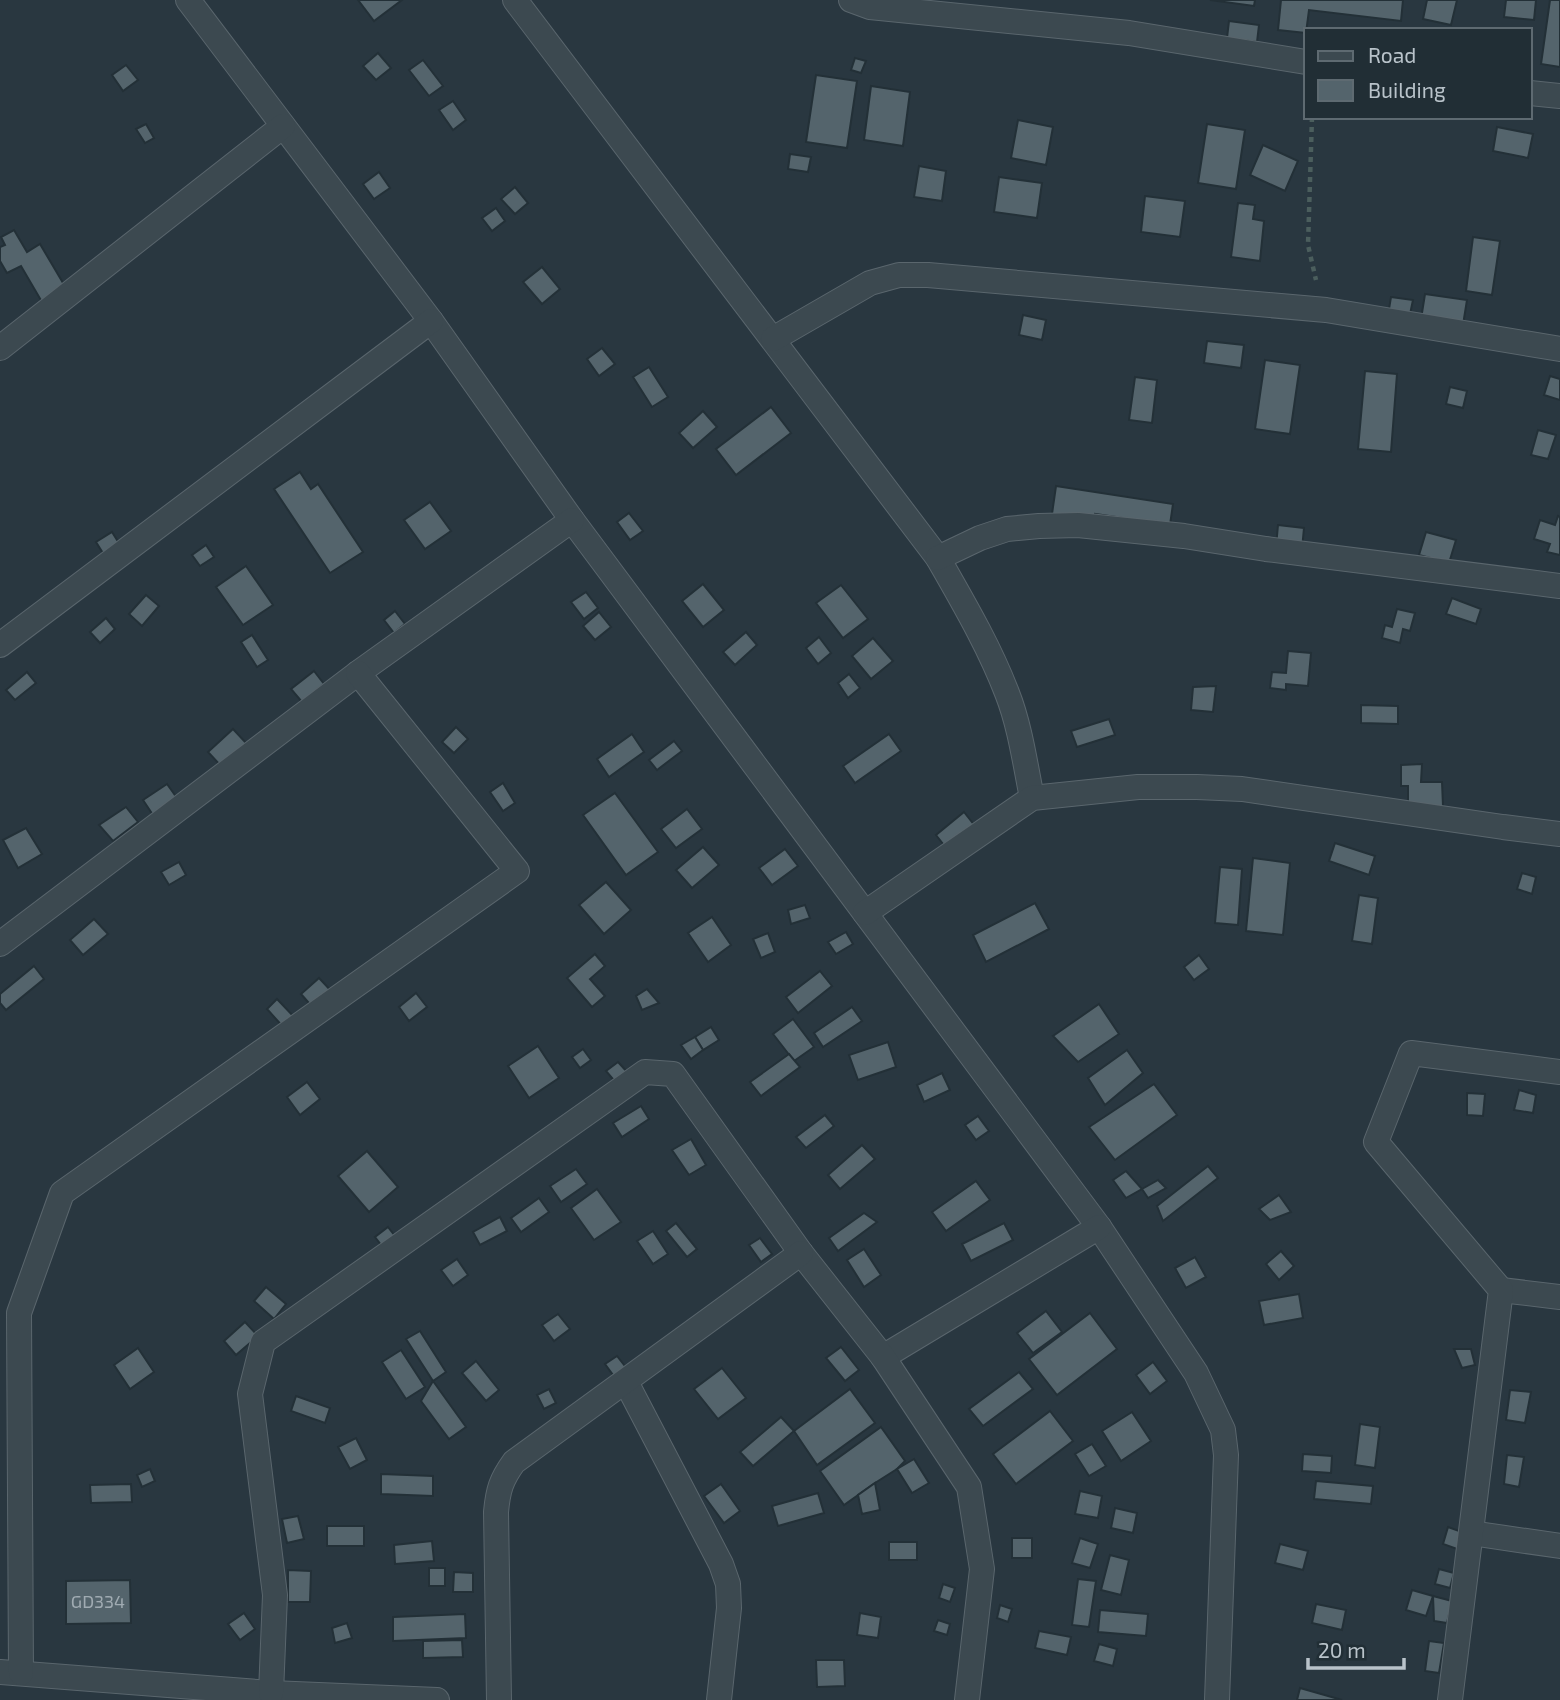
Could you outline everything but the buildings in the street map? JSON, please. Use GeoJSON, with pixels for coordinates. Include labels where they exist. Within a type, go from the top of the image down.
{"type":"FeatureCollection","features":[{"type":"Feature","properties":{"kind":"street"},"geometry":{"type":"LineString","coordinates":[[188,0],[431,321],[572,520],[1099,1227],[1196,1373],[1223,1430],[1226,1455],[1217,1700]]}},
{"type":"Feature","properties":{"kind":"street"},"geometry":{"type":"LineString","coordinates":[[515,0],[938,558],[990,653],[1008,695],[1019,732],[1032,798]]}},
{"type":"Feature","properties":{"kind":"street"},"geometry":{"type":"LineString","coordinates":[[851,0],[870,7],[1129,33],[1304,62]]}},
{"type":"Feature","properties":{"kind":"street"},"geometry":{"type":"LineString","coordinates":[[1532,93],[1560,96]]}},
{"type":"Feature","properties":{"kind":"street"},"geometry":{"type":"LineString","coordinates":[[0,348],[283,126]]}},
{"type":"Feature","properties":{"kind":"street"},"geometry":{"type":"LineString","coordinates":[[773,339],[870,283],[899,275],[928,275],[1326,310],[1560,349]]}},
{"type":"Feature","properties":{"kind":"street"},"geometry":{"type":"LineString","coordinates":[[0,645],[431,321]]}},
{"type":"Feature","properties":{"kind":"street"},"geometry":{"type":"LineString","coordinates":[[0,944],[358,673],[572,520]]}},
{"type":"Feature","properties":{"kind":"street"},"geometry":{"type":"LineString","coordinates":[[938,558],[980,538],[1007,529],[1077,525],[1184,536],[1560,586]]}},
{"type":"Feature","properties":{"kind":"street"},"geometry":{"type":"LineString","coordinates":[[358,673],[517,871],[62,1193],[19,1313],[11,1672],[271,1693],[437,1700]]}},
{"type":"Feature","properties":{"kind":"street"},"geometry":{"type":"LineString","coordinates":[[865,913],[1032,798],[1138,787],[1242,789],[1560,834]]}},
{"type":"Feature","properties":{"kind":"street"},"geometry":{"type":"LineString","coordinates":[[1560,1072],[1411,1053],[1376,1142],[1501,1290],[1560,1297]]}},
{"type":"Feature","properties":{"kind":"street"},"geometry":{"type":"LineString","coordinates":[[271,1693],[275,1595],[250,1394],[263,1342],[645,1072],[673,1074],[801,1252],[883,1357],[969,1487],[982,1569],[967,1700]]}},
{"type":"Feature","properties":{"kind":"street"},"geometry":{"type":"LineString","coordinates":[[883,1357],[1099,1227]]}},
{"type":"Feature","properties":{"kind":"street"},"geometry":{"type":"LineString","coordinates":[[499,1700],[496,1511],[498,1492],[505,1475],[514,1462],[801,1252]]}},
{"type":"Feature","properties":{"kind":"street"},"geometry":{"type":"LineString","coordinates":[[1450,1700],[1501,1290]]}},
{"type":"Feature","properties":{"kind":"street"},"geometry":{"type":"LineString","coordinates":[[625,1382],[721,1564],[728,1584],[729,1608],[719,1700]]}},
{"type":"Feature","properties":{"kind":"street"},"geometry":{"type":"LineString","coordinates":[[1471,1533],[1560,1546]]}},
{"type":"Feature","properties":{"kind":"path"},"geometry":{"type":"LineString","coordinates":[[1312,119],[1308,245],[1326,310]]}}]}
